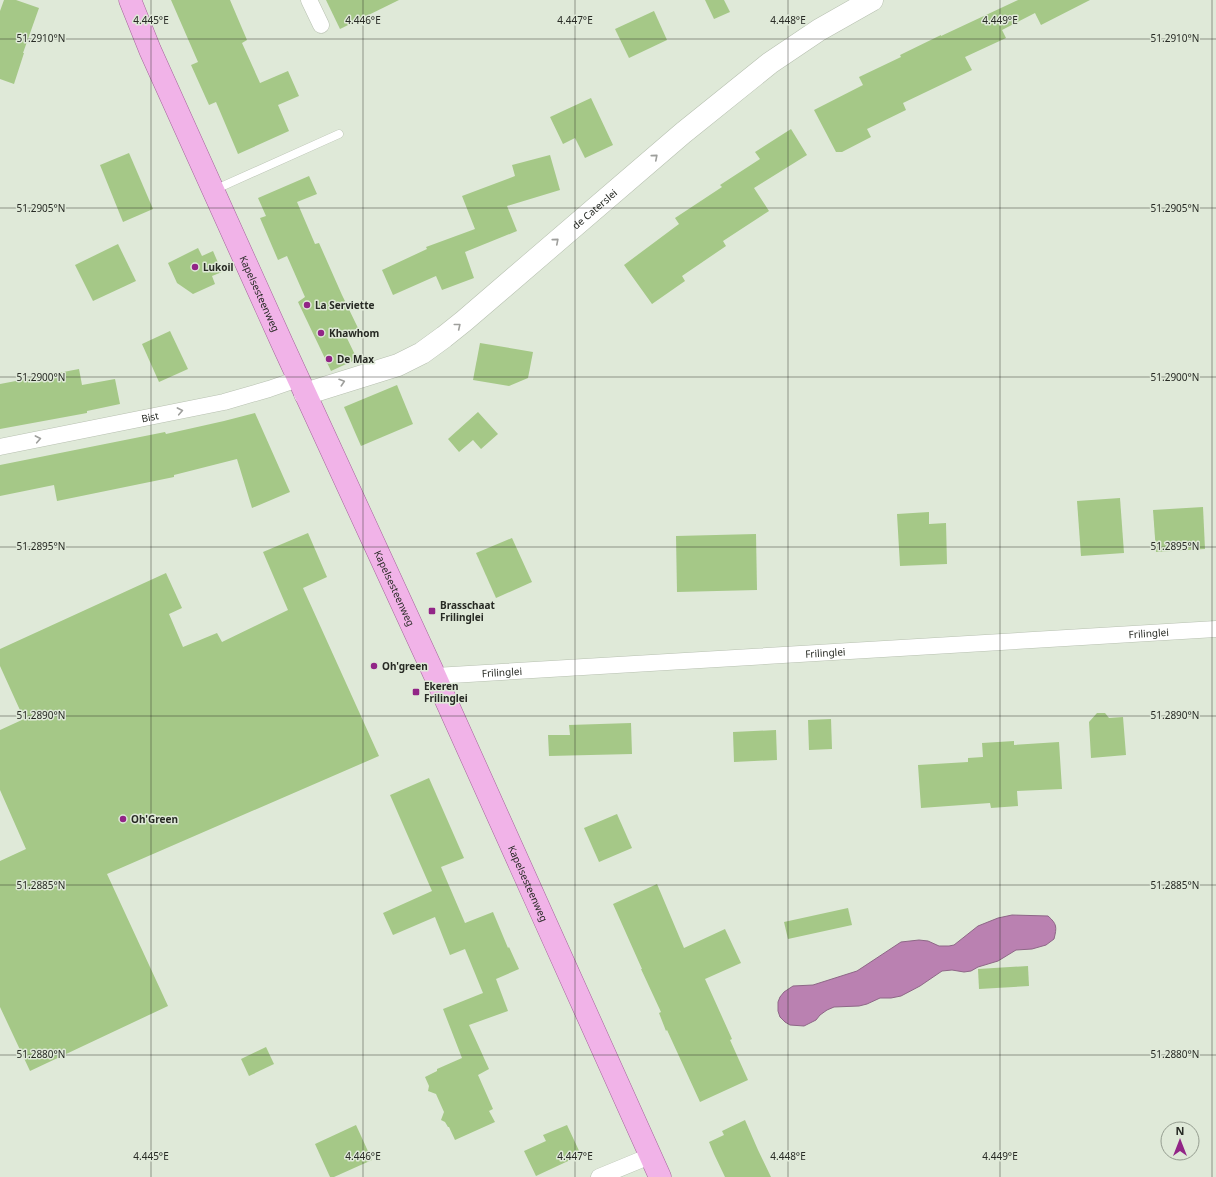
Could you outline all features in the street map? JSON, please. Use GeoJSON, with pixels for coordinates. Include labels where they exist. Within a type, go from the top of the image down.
{"type":"FeatureCollection","features":[{"type":"Feature","properties":{"kind":"main road","name":"Kapelsesteenweg"},"geometry":{"type":"LineString","coordinates":[[130,0],[150,50],[302,387],[435,676],[660,1177]]}},
{"type":"Feature","properties":{"kind":"street"},"geometry":{"type":"LineString","coordinates":[[309,0],[321,25]]}},
{"type":"Feature","properties":{"kind":"street","name":"de Caterslei"},"geometry":{"type":"LineString","coordinates":[[302,387],[398,364],[422,353],[464,321],[683,133],[770,63],[819,30],[872,0]]}},
{"type":"Feature","properties":{"kind":"street","name":"Bist"},"geometry":{"type":"LineString","coordinates":[[0,447],[302,387]]}},
{"type":"Feature","properties":{"kind":"street","name":"Frilinglei"},"geometry":{"type":"LineString","coordinates":[[435,676],[1216,629]]}},
{"type":"Feature","properties":{"kind":"street"},"geometry":{"type":"LineString","coordinates":[[600,1177],[650,1156]]}},
{"type":"Feature","properties":{"kind":"lane"},"geometry":{"type":"LineString","coordinates":[[214,190],[339,134]]}},
{"type":"Feature","properties":{"kind":"shaded area"},"geometry":{"type":"Polygon","coordinates":[[[1012,915],[1048,916],[1056,926],[1054,939],[1046,945],[1032,949],[1016,950],[998,961],[978,967],[971,971],[942,971],[920,986],[901,996],[880,998],[859,1006],[834,1007],[820,1015],[816,1020],[804,1026],[790,1025],[780,1017],[778,1002],[780,997],[784,992],[793,986],[813,985],[857,971],[901,942],[919,940],[928,941],[939,946],[954,945],[978,926],[998,918],[1012,915]]]}},
{"type":"Feature","properties":{"kind":"building"},"geometry":{"type":"Polygon","coordinates":[[[4,0],[16,0],[39,8],[14,84],[0,79],[0,11],[4,0]]]}},
{"type":"Feature","properties":{"kind":"building"},"geometry":{"type":"Polygon","coordinates":[[[171,0],[230,0],[247,40],[242,43],[260,83],[288,71],[299,96],[278,105],[289,131],[238,154],[216,102],[209,105],[191,65],[198,62],[171,0]]]}},
{"type":"Feature","properties":{"kind":"building"},"geometry":{"type":"Polygon","coordinates":[[[326,0],[399,0],[340,29],[326,0]]]}},
{"type":"Feature","properties":{"kind":"building"},"geometry":{"type":"Polygon","coordinates":[[[705,0],[724,0],[730,12],[714,19],[705,0]]]}},
{"type":"Feature","properties":{"kind":"building"},"geometry":{"type":"Polygon","coordinates":[[[1018,0],[1090,0],[1041,25],[1035,13],[1002,30],[1006,38],[965,57],[972,70],[903,103],[906,110],[867,129],[871,137],[842,152],[836,152],[814,110],[863,85],[859,77],[901,57],[900,55],[941,35],[1018,0]]]}},
{"type":"Feature","properties":{"kind":"building"},"geometry":{"type":"Polygon","coordinates":[[[654,11],[667,40],[629,58],[615,29],[654,11]]]}},
{"type":"Feature","properties":{"kind":"building"},"geometry":{"type":"Polygon","coordinates":[[[591,98],[613,145],[585,158],[575,138],[563,144],[550,117],[591,98]]]}},
{"type":"Feature","properties":{"kind":"building"},"geometry":{"type":"Polygon","coordinates":[[[791,129],[807,155],[754,188],[769,211],[723,241],[726,246],[682,276],[685,281],[652,304],[624,265],[679,224],[675,218],[722,187],[720,185],[760,159],[755,152],[791,129]]]}},
{"type":"Feature","properties":{"kind":"building"},"geometry":{"type":"Polygon","coordinates":[[[129,153],[153,209],[123,222],[100,165],[129,153]]]}},
{"type":"Feature","properties":{"kind":"building"},"geometry":{"type":"Polygon","coordinates":[[[550,155],[560,190],[507,206],[517,231],[465,252],[474,278],[442,290],[436,276],[393,295],[382,270],[427,249],[426,247],[475,229],[462,196],[515,176],[512,165],[550,155]]]}},
{"type":"Feature","properties":{"kind":"building"},"geometry":{"type":"Polygon","coordinates":[[[309,176],[317,194],[297,202],[315,244],[319,243],[358,328],[345,334],[357,359],[331,371],[298,302],[305,297],[287,256],[278,260],[260,218],[266,216],[258,198],[309,176]]]}},
{"type":"Feature","properties":{"kind":"building"},"geometry":{"type":"Polygon","coordinates":[[[118,244],[136,281],[93,301],[75,265],[118,244]]]}},
{"type":"Feature","properties":{"kind":"building","name":"Lukoil"},"geometry":{"type":"Polygon","coordinates":[[[198,248],[202,256],[213,251],[222,272],[212,276],[215,284],[193,294],[177,283],[168,263],[198,248]]]}},
{"type":"Feature","properties":{"kind":"building"},"geometry":{"type":"Polygon","coordinates":[[[170,331],[188,369],[159,382],[142,344],[170,331]]]}},
{"type":"Feature","properties":{"kind":"building"},"geometry":{"type":"Polygon","coordinates":[[[480,343],[533,352],[528,378],[509,386],[473,380],[480,343]]]}},
{"type":"Feature","properties":{"kind":"building"},"geometry":{"type":"Polygon","coordinates":[[[79,369],[82,385],[115,379],[120,404],[87,411],[87,413],[0,429],[0,384],[79,369]]]}},
{"type":"Feature","properties":{"kind":"building"},"geometry":{"type":"Polygon","coordinates":[[[397,385],[413,424],[361,446],[344,407],[397,385]]]}},
{"type":"Feature","properties":{"kind":"building"},"geometry":{"type":"Polygon","coordinates":[[[478,412],[498,434],[481,449],[473,440],[459,452],[448,439],[478,412]]]}},
{"type":"Feature","properties":{"kind":"building"},"geometry":{"type":"Polygon","coordinates":[[[255,413],[290,492],[252,508],[237,459],[174,475],[174,477],[57,501],[54,485],[0,496],[0,465],[165,432],[166,434],[255,413]]]}},
{"type":"Feature","properties":{"kind":"building"},"geometry":{"type":"Polygon","coordinates":[[[1120,498],[1124,553],[1081,556],[1077,501],[1120,498]]]}},
{"type":"Feature","properties":{"kind":"building"},"geometry":{"type":"Polygon","coordinates":[[[1203,507],[1205,549],[1156,552],[1153,510],[1203,507]]]}},
{"type":"Feature","properties":{"kind":"building"},"geometry":{"type":"Polygon","coordinates":[[[929,512],[929,524],[946,523],[947,564],[900,566],[897,514],[929,512]]]}},
{"type":"Feature","properties":{"kind":"building","name":"Oh'Green"},"geometry":{"type":"Polygon","coordinates":[[[308,533],[327,577],[303,588],[379,756],[107,874],[168,1006],[30,1071],[0,1007],[0,861],[26,849],[0,790],[0,730],[24,719],[0,666],[0,649],[166,573],[182,608],[169,614],[183,647],[217,633],[222,642],[288,610],[263,552],[308,533]]]}},
{"type":"Feature","properties":{"kind":"building"},"geometry":{"type":"Polygon","coordinates":[[[756,534],[757,590],[677,592],[676,536],[756,534]]]}},
{"type":"Feature","properties":{"kind":"building"},"geometry":{"type":"Polygon","coordinates":[[[512,538],[532,582],[496,598],[476,553],[512,538]]]}},
{"type":"Feature","properties":{"kind":"building"},"geometry":{"type":"Polygon","coordinates":[[[1097,713],[1105,713],[1109,718],[1123,717],[1126,755],[1091,758],[1089,722],[1097,713]]]}},
{"type":"Feature","properties":{"kind":"building"},"geometry":{"type":"Polygon","coordinates":[[[831,719],[832,749],[809,750],[808,720],[831,719]]]}},
{"type":"Feature","properties":{"kind":"building"},"geometry":{"type":"Polygon","coordinates":[[[631,723],[632,754],[549,756],[548,735],[570,735],[569,725],[631,723]]]}},
{"type":"Feature","properties":{"kind":"building"},"geometry":{"type":"Polygon","coordinates":[[[776,730],[777,760],[734,762],[733,732],[776,730]]]}},
{"type":"Feature","properties":{"kind":"building"},"geometry":{"type":"Polygon","coordinates":[[[1014,741],[1014,745],[1059,742],[1062,789],[1017,791],[1018,806],[991,808],[990,803],[921,808],[918,765],[968,762],[968,758],[983,757],[982,743],[1014,741]]]}},
{"type":"Feature","properties":{"kind":"building"},"geometry":{"type":"Polygon","coordinates":[[[429,778],[464,858],[441,867],[465,923],[493,912],[508,948],[509,947],[519,969],[496,979],[508,1011],[469,1025],[489,1069],[478,1075],[493,1109],[489,1111],[495,1122],[455,1140],[449,1127],[441,1120],[444,1112],[436,1094],[428,1091],[429,1086],[425,1077],[437,1071],[437,1069],[462,1058],[443,1009],[483,993],[465,949],[450,955],[435,917],[393,935],[383,913],[432,891],[390,795],[429,778]]]}},
{"type":"Feature","properties":{"kind":"building"},"geometry":{"type":"Polygon","coordinates":[[[617,814],[632,848],[599,862],[584,828],[617,814]]]}},
{"type":"Feature","properties":{"kind":"building"},"geometry":{"type":"Polygon","coordinates":[[[657,884],[684,948],[725,929],[741,963],[705,979],[732,1039],[730,1040],[748,1080],[700,1102],[667,1030],[666,1031],[659,1013],[661,1012],[613,904],[657,884]]]}},
{"type":"Feature","properties":{"kind":"building"},"geometry":{"type":"Polygon","coordinates":[[[848,908],[852,925],[788,939],[784,922],[848,908]]]}},
{"type":"Feature","properties":{"kind":"building"},"geometry":{"type":"Polygon","coordinates":[[[1028,966],[1029,986],[979,989],[978,969],[1028,966]]]}},
{"type":"Feature","properties":{"kind":"building"},"geometry":{"type":"Polygon","coordinates":[[[266,1047],[274,1064],[249,1076],[241,1059],[266,1047]]]}},
{"type":"Feature","properties":{"kind":"building"},"geometry":{"type":"Polygon","coordinates":[[[745,1120],[771,1177],[725,1177],[714,1154],[709,1142],[724,1135],[722,1131],[745,1120]]]}},
{"type":"Feature","properties":{"kind":"building"},"geometry":{"type":"Polygon","coordinates":[[[356,1125],[372,1160],[334,1177],[330,1177],[315,1144],[356,1125]]]}},
{"type":"Feature","properties":{"kind":"building"},"geometry":{"type":"Polygon","coordinates":[[[567,1125],[581,1155],[536,1176],[524,1151],[546,1141],[543,1135],[567,1125]]]}},
{"type":"Feature","properties":{"kind":"place","name":"Lukoil"},"geometry":{"type":"Point","coordinates":[195,267]}},
{"type":"Feature","properties":{"kind":"place","name":"La Serviette"},"geometry":{"type":"Point","coordinates":[307,305]}},
{"type":"Feature","properties":{"kind":"place","name":"Khawhom"},"geometry":{"type":"Point","coordinates":[321,333]}},
{"type":"Feature","properties":{"kind":"place","name":"De Max"},"geometry":{"type":"Point","coordinates":[329,359]}},
{"type":"Feature","properties":{"kind":"place","name":"Brasschaat Frilinglei"},"geometry":{"type":"Point","coordinates":[432,611]}},
{"type":"Feature","properties":{"kind":"place","name":"Oh'green"},"geometry":{"type":"Point","coordinates":[374,666]}},
{"type":"Feature","properties":{"kind":"place","name":"Ekeren Frilinglei"},"geometry":{"type":"Point","coordinates":[416,692]}},
{"type":"Feature","properties":{"kind":"place","name":"Oh'Green"},"geometry":{"type":"Point","coordinates":[123,819]}}]}
